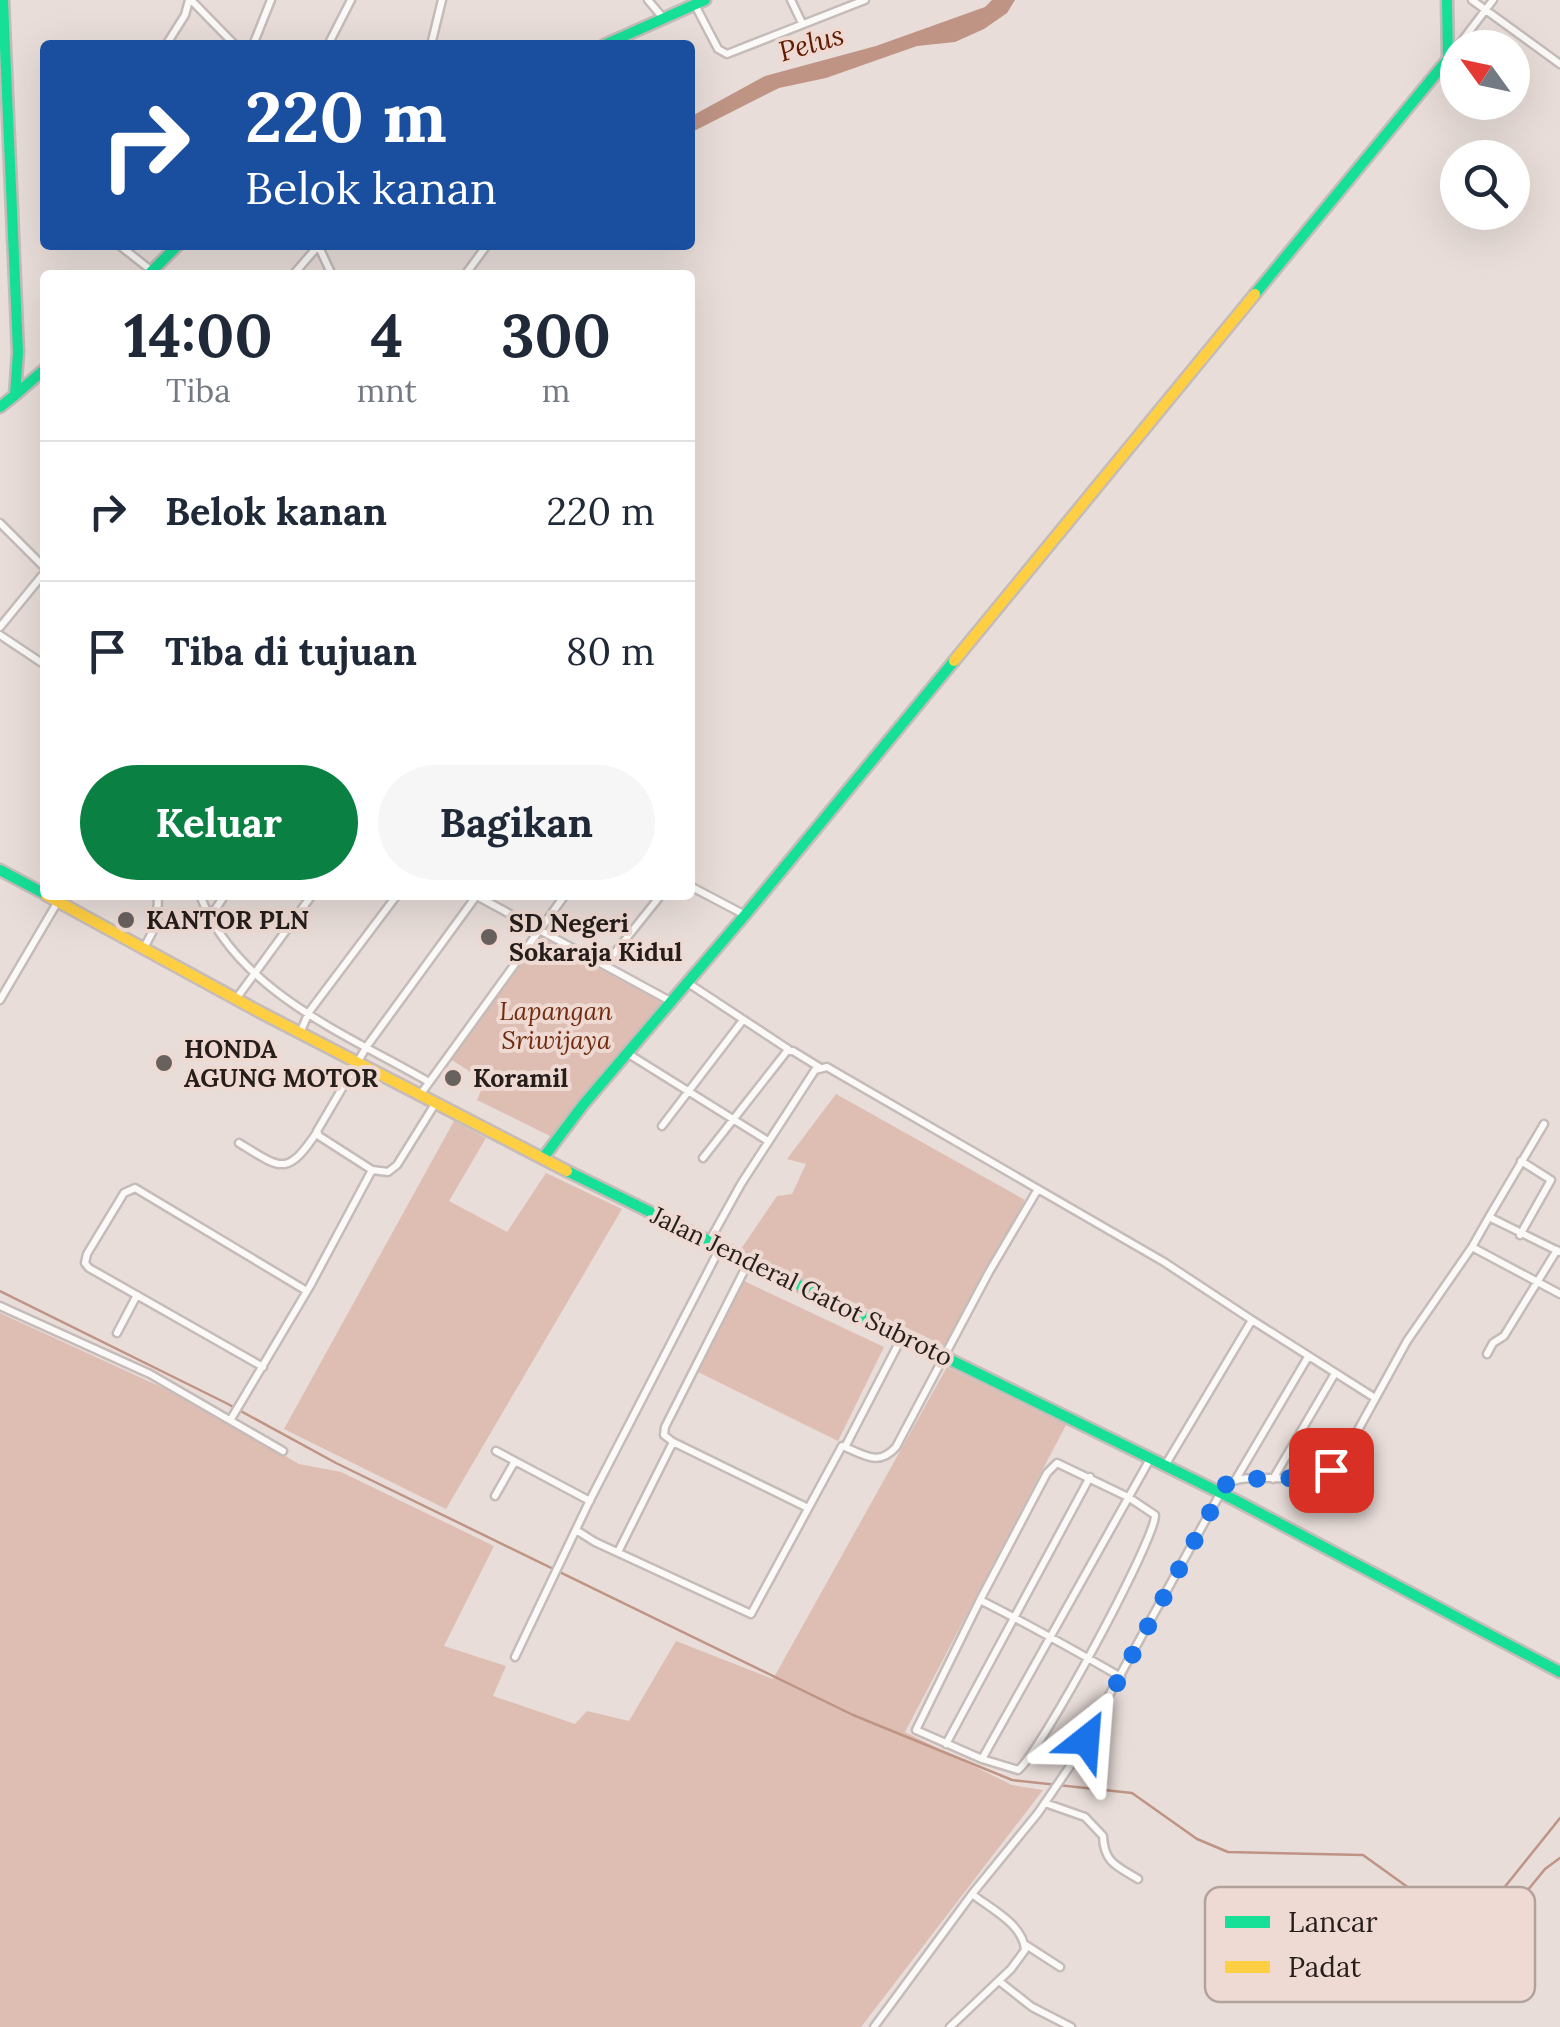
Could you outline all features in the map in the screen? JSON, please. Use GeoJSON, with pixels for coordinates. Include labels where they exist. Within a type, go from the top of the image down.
{"type":"FeatureCollection","features":[{"type":"Feature","properties":{"kind":"main road"},"geometry":{"type":"LineString","coordinates":[[3,0],[4,110],[18,352],[14,395]]}},
{"type":"Feature","properties":{"kind":"main road"},"geometry":{"type":"LineString","coordinates":[[1447,0],[1448,30]]}},
{"type":"Feature","properties":{"kind":"main road"},"geometry":{"type":"LineString","coordinates":[[616,40],[700,2]]}},
{"type":"Feature","properties":{"kind":"main road"},"geometry":{"type":"LineString","coordinates":[[543,1158],[1440,69]]}},
{"type":"Feature","properties":{"kind":"main road"},"geometry":{"type":"LineString","coordinates":[[153,270],[173,250]]}},
{"type":"Feature","properties":{"kind":"main road"},"geometry":{"type":"LineString","coordinates":[[0,407],[40,373]]}},
{"type":"Feature","properties":{"kind":"main road","name":"Jalan Jenderal Gatot Subroto"},"geometry":{"type":"LineString","coordinates":[[0,870],[40,891]]}},
{"type":"Feature","properties":{"kind":"main road","name":"Jalan Jenderal Gatot Subroto"},"geometry":{"type":"LineString","coordinates":[[56,900],[299,1034],[1354,1560],[1560,1672]]}},
{"type":"Feature","properties":{"kind":"street"},"geometry":{"type":"LineString","coordinates":[[169,40],[190,0],[231,40]]}},
{"type":"Feature","properties":{"kind":"street"},"geometry":{"type":"LineString","coordinates":[[255,40],[271,0]]}},
{"type":"Feature","properties":{"kind":"street"},"geometry":{"type":"LineString","coordinates":[[331,40],[351,0]]}},
{"type":"Feature","properties":{"kind":"street"},"geometry":{"type":"LineString","coordinates":[[432,40],[442,0]]}},
{"type":"Feature","properties":{"kind":"street"},"geometry":{"type":"LineString","coordinates":[[648,0],[665,20]]}},
{"type":"Feature","properties":{"kind":"street"},"geometry":{"type":"LineString","coordinates":[[790,0],[802,23]]}},
{"type":"Feature","properties":{"kind":"street"},"geometry":{"type":"LineString","coordinates":[[700,2],[718,49],[727,54],[865,0]]}},
{"type":"Feature","properties":{"kind":"street"},"geometry":{"type":"LineString","coordinates":[[1472,0],[1560,64]]}},
{"type":"Feature","properties":{"kind":"street"},"geometry":{"type":"LineString","coordinates":[[1470,30],[1493,0]]}},
{"type":"Feature","properties":{"kind":"street"},"geometry":{"type":"LineString","coordinates":[[125,250],[147,270]]}},
{"type":"Feature","properties":{"kind":"street"},"geometry":{"type":"LineString","coordinates":[[297,270],[315,250]]}},
{"type":"Feature","properties":{"kind":"street"},"geometry":{"type":"LineString","coordinates":[[0,522],[40,569]]}},
{"type":"Feature","properties":{"kind":"street"},"geometry":{"type":"LineString","coordinates":[[0,627],[40,579]]}},
{"type":"Feature","properties":{"kind":"street"},"geometry":{"type":"LineString","coordinates":[[0,635],[40,662]]}},
{"type":"Feature","properties":{"kind":"street"},"geometry":{"type":"LineString","coordinates":[[695,889],[745,915]]}},
{"type":"Feature","properties":{"kind":"street"},"geometry":{"type":"LineString","coordinates":[[0,1000],[47,900]]}},
{"type":"Feature","properties":{"kind":"street"},"geometry":{"type":"LineString","coordinates":[[143,950],[157,923],[158,900]]}},
{"type":"Feature","properties":{"kind":"street"},"geometry":{"type":"LineString","coordinates":[[202,900],[228,948],[252,973],[429,1082]]}},
{"type":"Feature","properties":{"kind":"street"},"geometry":{"type":"LineString","coordinates":[[210,917],[222,900]]}},
{"type":"Feature","properties":{"kind":"street"},"geometry":{"type":"LineString","coordinates":[[235,1001],[308,900]]}},
{"type":"Feature","properties":{"kind":"street"},"geometry":{"type":"LineString","coordinates":[[299,1034],[310,1012],[393,900]]}},
{"type":"Feature","properties":{"kind":"street"},"geometry":{"type":"LineString","coordinates":[[239,1143],[277,1166],[286,1166],[303,1153],[367,1046],[472,900]]}},
{"type":"Feature","properties":{"kind":"street"},"geometry":{"type":"LineString","coordinates":[[485,900],[671,1002]]}},
{"type":"Feature","properties":{"kind":"street"},"geometry":{"type":"LineString","coordinates":[[420,1094],[561,900]]}},
{"type":"Feature","properties":{"kind":"street"},"geometry":{"type":"LineString","coordinates":[[605,965],[656,900]]}},
{"type":"Feature","properties":{"kind":"street"},"geometry":{"type":"LineString","coordinates":[[688,984],[789,1050],[819,1067],[827,1067],[1164,1262],[1375,1398]]}},
{"type":"Feature","properties":{"kind":"street"},"geometry":{"type":"LineString","coordinates":[[662,1126],[743,1020]]}},
{"type":"Feature","properties":{"kind":"street"},"geometry":{"type":"LineString","coordinates":[[704,1158],[789,1050]]}},
{"type":"Feature","properties":{"kind":"street"},"geometry":{"type":"LineString","coordinates":[[627,1053],[768,1141]]}},
{"type":"Feature","properties":{"kind":"street"},"geometry":{"type":"LineString","coordinates":[[515,1658],[768,1141],[819,1067]]}},
{"type":"Feature","properties":{"kind":"street"},"geometry":{"type":"LineString","coordinates":[[318,1131],[319,1136],[372,1170],[393,1171],[436,1102]]}},
{"type":"Feature","properties":{"kind":"street"},"geometry":{"type":"LineString","coordinates":[[874,2027],[1070,1766],[1225,1485],[1236,1479],[1301,1478],[1337,1465],[1407,1342],[1472,1248],[1544,1124]]}},
{"type":"Feature","properties":{"kind":"street"},"geometry":{"type":"LineString","coordinates":[[1520,1235],[1551,1180],[1521,1161]]}},
{"type":"Feature","properties":{"kind":"street"},"geometry":{"type":"LineString","coordinates":[[234,1416],[372,1170]]}},
{"type":"Feature","properties":{"kind":"street"},"geometry":{"type":"LineString","coordinates":[[263,1367],[86,1263],[87,1254],[124,1193],[135,1188],[306,1290]]}},
{"type":"Feature","properties":{"kind":"street"},"geometry":{"type":"LineString","coordinates":[[576,1530],[750,1614],[842,1446],[874,1460],[888,1456],[1038,1189]]}},
{"type":"Feature","properties":{"kind":"street"},"geometry":{"type":"LineString","coordinates":[[1487,1354],[1493,1342],[1504,1336],[1559,1251],[1489,1217]]}},
{"type":"Feature","properties":{"kind":"street"},"geometry":{"type":"LineString","coordinates":[[1472,1248],[1560,1294]]}},
{"type":"Feature","properties":{"kind":"street"},"geometry":{"type":"LineString","coordinates":[[749,1260],[664,1436],[806,1507]]}},
{"type":"Feature","properties":{"kind":"street"},"geometry":{"type":"LineString","coordinates":[[117,1332],[138,1295]]}},
{"type":"Feature","properties":{"kind":"street"},"geometry":{"type":"LineString","coordinates":[[0,1306],[234,1416],[283,1451]]}},
{"type":"Feature","properties":{"kind":"street"},"geometry":{"type":"LineString","coordinates":[[1166,1466],[1252,1320]]}},
{"type":"Feature","properties":{"kind":"street"},"geometry":{"type":"LineString","coordinates":[[846,1448],[902,1337]]}},
{"type":"Feature","properties":{"kind":"street"},"geometry":{"type":"LineString","coordinates":[[1236,1479],[1308,1357]]}},
{"type":"Feature","properties":{"kind":"street"},"geometry":{"type":"LineString","coordinates":[[1272,1480],[1334,1374]]}},
{"type":"Feature","properties":{"kind":"street"},"geometry":{"type":"LineString","coordinates":[[618,1552],[673,1442]]}},
{"type":"Feature","properties":{"kind":"street"},"geometry":{"type":"LineString","coordinates":[[496,1451],[590,1501]]}},
{"type":"Feature","properties":{"kind":"street"},"geometry":{"type":"LineString","coordinates":[[982,1759],[1150,1458]]}},
{"type":"Feature","properties":{"kind":"street"},"geometry":{"type":"LineString","coordinates":[[495,1496],[515,1461]]}},
{"type":"Feature","properties":{"kind":"street"},"geometry":{"type":"LineString","coordinates":[[1062,1463],[1128,1497],[1154,1514],[1155,1524],[1034,1754],[1023,1767],[1012,1771],[920,1733],[917,1726],[1052,1467],[1062,1463]]}},
{"type":"Feature","properties":{"kind":"street"},"geometry":{"type":"LineString","coordinates":[[946,1744],[1090,1477]]}},
{"type":"Feature","properties":{"kind":"street"},"geometry":{"type":"LineString","coordinates":[[980,1600],[1121,1677]]}},
{"type":"Feature","properties":{"kind":"street"},"geometry":{"type":"LineString","coordinates":[[1047,1801],[1086,1817],[1103,1836],[1104,1852],[1110,1861],[1138,1879]]}},
{"type":"Feature","properties":{"kind":"street"},"geometry":{"type":"LineString","coordinates":[[972,1894],[1010,1922],[1026,1944],[1060,1967]]}},
{"type":"Feature","properties":{"kind":"street"},"geometry":{"type":"LineString","coordinates":[[950,2027],[1020,1959],[1026,1944]]}},
{"type":"Feature","properties":{"kind":"street"},"geometry":{"type":"LineString","coordinates":[[999,1981],[1032,2007],[1072,2027]]}},
{"type":"Feature","properties":{"kind":"green space","name":"Lapangan Sriwijaya"},"geometry":{"type":"Polygon","coordinates":[[[538,936],[661,1002],[552,1137],[477,1100],[485,1081],[447,1057],[538,936]]]}},
{"type":"Feature","properties":{"kind":"green space"},"geometry":{"type":"Polygon","coordinates":[[[836,1094],[1025,1200],[945,1346],[741,1249],[777,1196],[792,1194],[806,1164],[787,1159],[836,1094]]]}},
{"type":"Feature","properties":{"kind":"green space"},"geometry":{"type":"Polygon","coordinates":[[[454,1121],[486,1138],[449,1201],[507,1232],[546,1173],[622,1209],[446,1509],[284,1429],[454,1121]]]}},
{"type":"Feature","properties":{"kind":"green space"},"geometry":{"type":"Polygon","coordinates":[[[742,1280],[884,1347],[838,1441],[696,1371],[742,1280]]]}},
{"type":"Feature","properties":{"kind":"green space"},"geometry":{"type":"Polygon","coordinates":[[[0,1313],[183,1397],[299,1464],[341,1472],[494,1546],[444,1646],[506,1666],[493,1696],[575,1724],[587,1711],[629,1721],[676,1641],[773,1679],[947,1367],[1066,1425],[905,1732],[1012,1785],[1043,1790],[861,2027],[0,2027],[0,1313]]]}},
{"type":"Feature","properties":{"kind":"shaded area"},"geometry":{"type":"Polygon","coordinates":[[[992,0],[1015,0],[1007,13],[955,42],[917,46],[826,78],[779,88],[695,130],[695,114],[765,76],[876,46],[985,7],[992,0]]]}},
{"type":"Feature","properties":{"kind":"waterway"},"geometry":{"type":"LineString","coordinates":[[0,1291],[226,1403],[336,1463],[853,1715],[1012,1780],[1132,1793],[1197,1839],[1228,1852],[1363,1855],[1408,1887]]}},
{"type":"Feature","properties":{"kind":"waterway"},"geometry":{"type":"LineString","coordinates":[[1505,1887],[1560,1818]]}},
{"type":"Feature","properties":{"kind":"waterway"},"geometry":{"type":"LineString","coordinates":[[1530,1887],[1560,1858]]}},
{"type":"Feature","properties":{"kind":"traffic: fast"},"geometry":{"type":"LineString","coordinates":[[0,407],[15,395],[18,352],[3,0]]}},
{"type":"Feature","properties":{"kind":"traffic: fast"},"geometry":{"type":"LineString","coordinates":[[615,40],[705,0]]}},
{"type":"Feature","properties":{"kind":"traffic: fast"},"geometry":{"type":"LineString","coordinates":[[1255,294],[1448,59],[1447,0]]}},
{"type":"Feature","properties":{"kind":"traffic: fast"},"geometry":{"type":"LineString","coordinates":[[153,270],[173,250]]}},
{"type":"Feature","properties":{"kind":"traffic: fast"},"geometry":{"type":"LineString","coordinates":[[15,395],[40,373]]}},
{"type":"Feature","properties":{"kind":"traffic: fast"},"geometry":{"type":"LineString","coordinates":[[543,1158],[954,661]]}},
{"type":"Feature","properties":{"kind":"traffic: fast"},"geometry":{"type":"LineString","coordinates":[[0,870],[40,891]]}},
{"type":"Feature","properties":{"kind":"traffic: fast"},"geometry":{"type":"LineString","coordinates":[[567,1171],[1235,1500],[1560,1672]]}},
{"type":"Feature","properties":{"kind":"traffic: slow"},"geometry":{"type":"LineString","coordinates":[[954,661],[1255,294]]}},
{"type":"Feature","properties":{"kind":"traffic: slow"},"geometry":{"type":"LineString","coordinates":[[55,900],[258,1011],[567,1171]]}},
{"type":"Feature","properties":{"kind":"place","name":"KANTOR PLN"},"geometry":{"type":"Point","coordinates":[126,920]}},
{"type":"Feature","properties":{"kind":"place","name":"SD Negeri Sokaraja Kidul"},"geometry":{"type":"Point","coordinates":[489,937]}},
{"type":"Feature","properties":{"kind":"place","name":"HONDA AGUNG MOTOR"},"geometry":{"type":"Point","coordinates":[164,1063]}},
{"type":"Feature","properties":{"kind":"place","name":"Koramil"},"geometry":{"type":"Point","coordinates":[453,1078]}},
{"type":"Feature","properties":{"kind":"route"},"geometry":{"type":"LineString","coordinates":[[1086,1740],[1225,1485],[1236,1479],[1301,1478],[1331,1470]]}},
{"type":"Feature","properties":{"kind":"water label","name":"Pelus"},"geometry":{"type":"Point","coordinates":[811,43]}}]}
